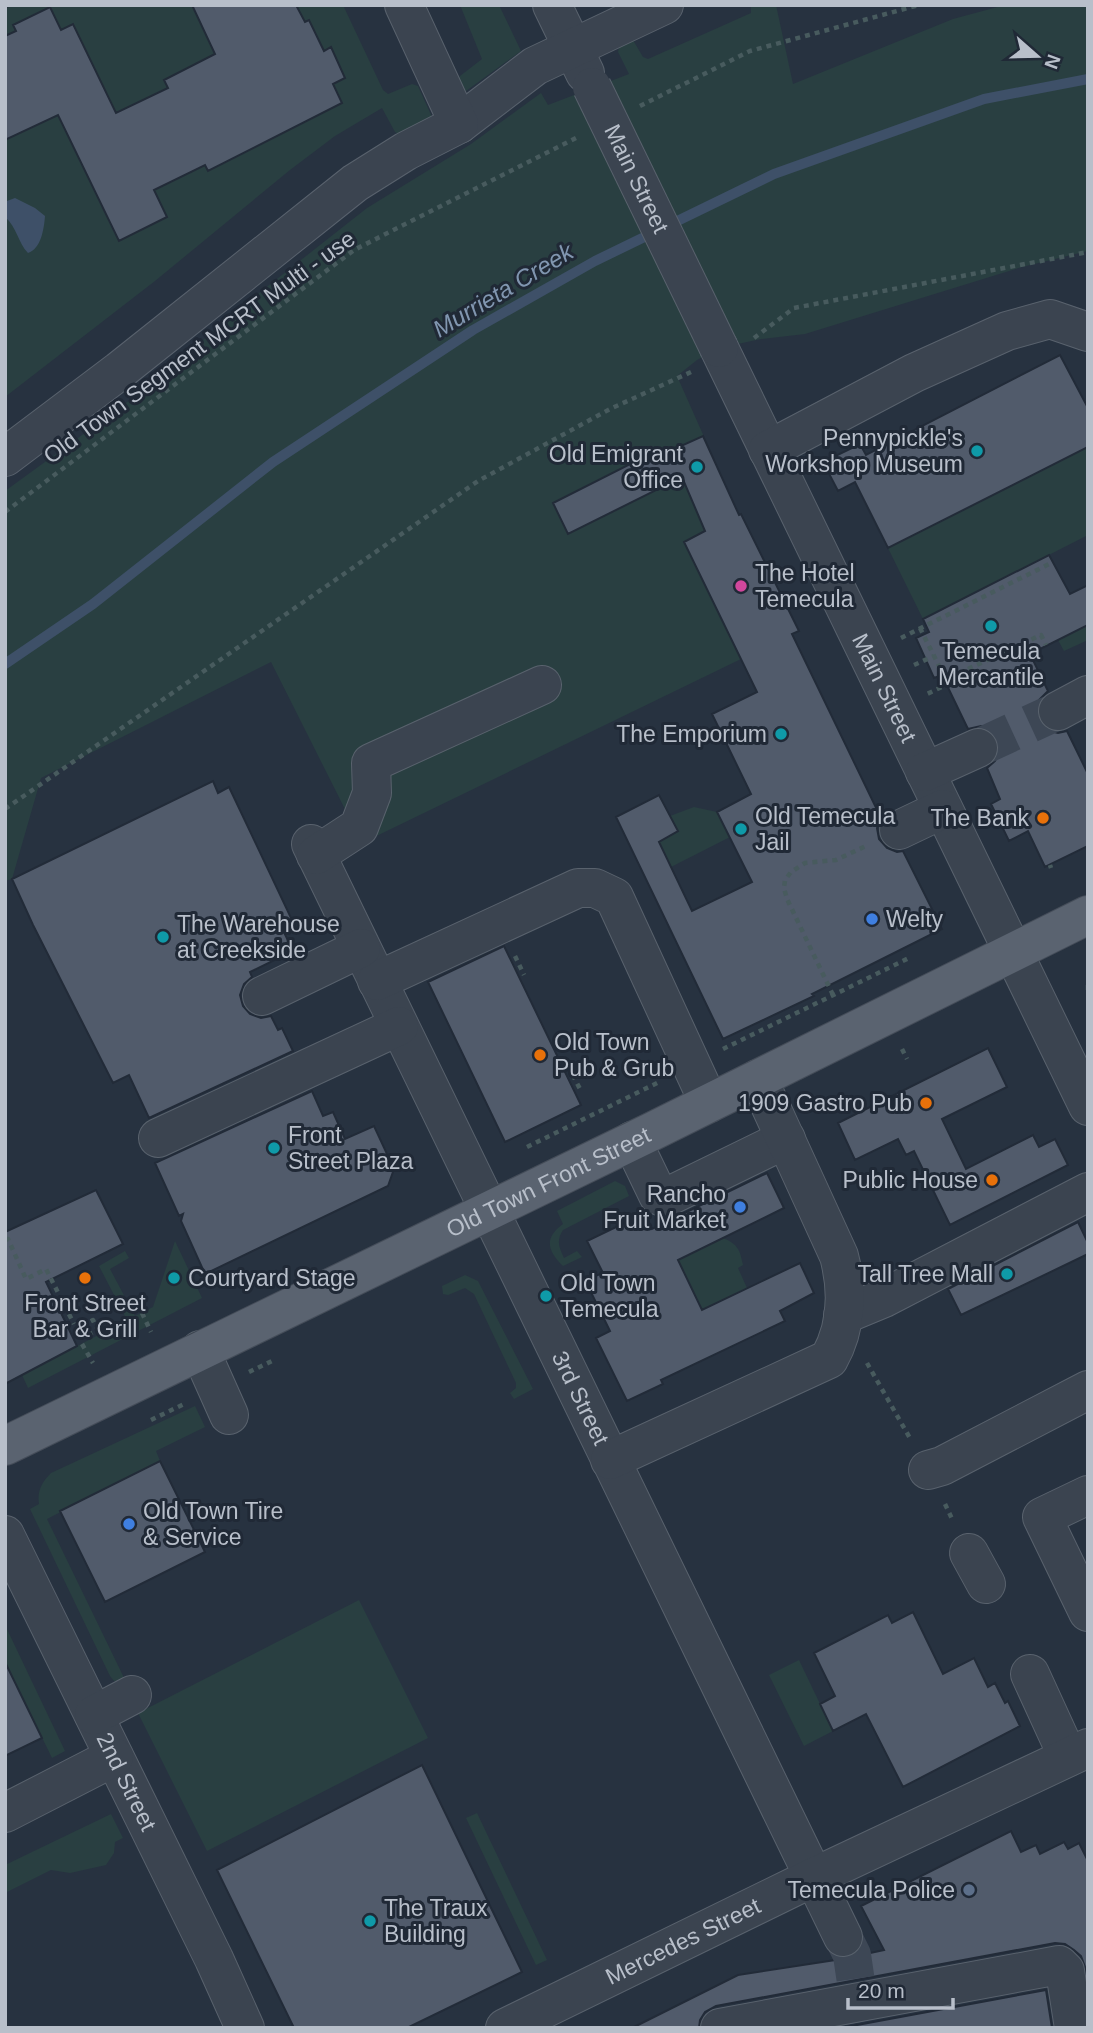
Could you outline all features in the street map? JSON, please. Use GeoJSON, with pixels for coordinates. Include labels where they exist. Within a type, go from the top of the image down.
{"type":"FeatureCollection","features":[{"type":"Feature","properties":{"kind":"main road","name":"Old Town Front Street"},"geometry":{"type":"LineString","coordinates":[[5,1446],[632,1141],[1088,915]]}},
{"type":"Feature","properties":{"kind":"street"},"geometry":{"type":"LineString","coordinates":[[404,5],[459,124]]}},
{"type":"Feature","properties":{"kind":"street","name":"Main Street"},"geometry":{"type":"LineString","coordinates":[[552,5],[1088,1106]]}},
{"type":"Feature","properties":{"kind":"street"},"geometry":{"type":"LineString","coordinates":[[5,457],[119,371],[355,183],[406,151],[459,124],[535,66],[664,5]]}},
{"type":"Feature","properties":{"kind":"street"},"geometry":{"type":"LineString","coordinates":[[768,450],[914,373],[1006,331],[1050,319],[1088,332]]}},
{"type":"Feature","properties":{"kind":"street","name":"3rd Street"},"geometry":{"type":"LineString","coordinates":[[542,685],[371,763],[372,793],[359,827],[314,850],[843,1937]]}},
{"type":"Feature","properties":{"kind":"street"},"geometry":{"type":"LineString","coordinates":[[925,772],[978,748]]}},
{"type":"Feature","properties":{"kind":"street"},"geometry":{"type":"LineString","coordinates":[[899,830],[943,809]]}},
{"type":"Feature","properties":{"kind":"street"},"geometry":{"type":"LineString","coordinates":[[262,996],[369,964],[536,906],[578,888],[594,888],[614,897],[709,1103]]}},
{"type":"Feature","properties":{"kind":"street"},"geometry":{"type":"LineString","coordinates":[[158,1138],[399,1026]]}},
{"type":"Feature","properties":{"kind":"street"},"geometry":{"type":"LineString","coordinates":[[610,1460],[829,1359],[838,1343],[845,1280],[839,1256],[758,1079]]}},
{"type":"Feature","properties":{"kind":"street"},"geometry":{"type":"LineString","coordinates":[[632,1141],[658,1195],[665,1198],[786,1139]]}},
{"type":"Feature","properties":{"kind":"street"},"geometry":{"type":"LineString","coordinates":[[843,1315],[884,1298],[1088,1192]]}},
{"type":"Feature","properties":{"kind":"street"},"geometry":{"type":"LineString","coordinates":[[200,1350],[229,1415]]}},
{"type":"Feature","properties":{"kind":"street"},"geometry":{"type":"LineString","coordinates":[[928,1470],[942,1466],[1088,1390]]}},
{"type":"Feature","properties":{"kind":"street"},"geometry":{"type":"LineString","coordinates":[[1088,1495],[1042,1517],[1088,1612]]}},
{"type":"Feature","properties":{"kind":"street","name":"2nd Street"},"geometry":{"type":"LineString","coordinates":[[5,1535],[214,1959],[245,2028]]}},
{"type":"Feature","properties":{"kind":"street"},"geometry":{"type":"LineString","coordinates":[[1030,1674],[1078,1752]]}},
{"type":"Feature","properties":{"kind":"street"},"geometry":{"type":"LineString","coordinates":[[94,1715],[132,1695]]}},
{"type":"Feature","properties":{"kind":"street","name":"Mercedes Street"},"geometry":{"type":"LineString","coordinates":[[505,2028],[1078,1752]]}},
{"type":"Feature","properties":{"kind":"street"},"geometry":{"type":"LineString","coordinates":[[5,1813],[114,1757]]}},
{"type":"Feature","properties":{"kind":"street"},"geometry":{"type":"LineString","coordinates":[[720,2028],[1059,1965],[1065,1971],[1074,2028]]}},
{"type":"Feature","properties":{"kind":"path"},"geometry":{"type":"LineString","coordinates":[[639,107],[750,51],[919,5]]}},
{"type":"Feature","properties":{"kind":"path","name":"Old Town Segment MCRT Multi - use"},"geometry":{"type":"LineString","coordinates":[[5,512],[354,250],[577,138]]}},
{"type":"Feature","properties":{"kind":"path"},"geometry":{"type":"LineString","coordinates":[[794,308],[1088,253]]}},
{"type":"Feature","properties":{"kind":"path"},"geometry":{"type":"LineString","coordinates":[[5,809],[478,481],[643,392]]}},
{"type":"Feature","properties":{"kind":"path"},"geometry":{"type":"LineString","coordinates":[[900,638],[1053,562]]}},
{"type":"Feature","properties":{"kind":"path"},"geometry":{"type":"LineString","coordinates":[[920,628],[948,684],[927,694]]}},
{"type":"Feature","properties":{"kind":"path"},"geometry":{"type":"LineString","coordinates":[[968,669],[1041,635],[1046,645]]}},
{"type":"Feature","properties":{"kind":"path"},"geometry":{"type":"LineString","coordinates":[[921,662],[934,656]]}},
{"type":"Feature","properties":{"kind":"path"},"geometry":{"type":"LineString","coordinates":[[833,995],[788,899],[785,880],[791,872],[805,863],[836,860],[899,830]]}},
{"type":"Feature","properties":{"kind":"path"},"geometry":{"type":"LineString","coordinates":[[1087,994],[1088,985]]}},
{"type":"Feature","properties":{"kind":"path"},"geometry":{"type":"LineString","coordinates":[[902,1049],[907,1059]]}},
{"type":"Feature","properties":{"kind":"path"},"geometry":{"type":"LineString","coordinates":[[568,1066],[580,1089]]}},
{"type":"Feature","properties":{"kind":"path"},"geometry":{"type":"LineString","coordinates":[[5,1240],[8,1239],[26,1279],[46,1269],[74,1325]]}},
{"type":"Feature","properties":{"kind":"path"},"geometry":{"type":"LineString","coordinates":[[142,1313],[151,1332]]}},
{"type":"Feature","properties":{"kind":"path"},"geometry":{"type":"LineString","coordinates":[[843,1315],[859,1349],[928,1470],[978,1569]]}},
{"type":"Feature","properties":{"kind":"path"},"geometry":{"type":"LineString","coordinates":[[82,1326],[93,1320],[98,1330],[86,1336]]}},
{"type":"Feature","properties":{"kind":"path"},"geometry":{"type":"LineString","coordinates":[[82,1343],[93,1363]]}},
{"type":"Feature","properties":{"kind":"green space"},"geometry":{"type":"Polygon","coordinates":[[[13,5],[343,5],[383,90],[388,94],[412,84],[418,86],[432,117],[399,134],[395,132],[382,108],[335,136],[5,397],[5,9],[13,5]]]}},
{"type":"Feature","properties":{"kind":"green space"},"geometry":{"type":"Polygon","coordinates":[[[460,5],[499,5],[521,51],[466,91],[455,83],[482,59],[460,5]]]}},
{"type":"Feature","properties":{"kind":"green space"},"geometry":{"type":"Polygon","coordinates":[[[751,5],[776,5],[793,84],[953,19],[1005,5],[1088,5],[1088,251],[1022,267],[805,334],[761,339],[719,348],[697,360],[677,376],[721,475],[734,517],[684,542],[741,659],[362,843],[271,662],[41,778],[12,879],[5,881],[5,491],[144,390],[254,297],[367,208],[471,144],[541,93],[548,105],[629,74],[618,52],[619,47],[633,40],[643,57],[648,59],[751,13],[751,5]]]}},
{"type":"Feature","properties":{"kind":"green space"},"geometry":{"type":"Polygon","coordinates":[[[1088,447],[1088,535],[923,619],[888,548],[1088,447]]]}},
{"type":"Feature","properties":{"kind":"green space"},"geometry":{"type":"Polygon","coordinates":[[[1088,625],[1088,640],[1064,651],[1058,640],[1088,625]]]}},
{"type":"Feature","properties":{"kind":"green space"},"geometry":{"type":"Polygon","coordinates":[[[694,807],[717,812],[730,837],[671,867],[658,842],[678,832],[670,816],[694,807]]]}},
{"type":"Feature","properties":{"kind":"green space"},"geometry":{"type":"Polygon","coordinates":[[[615,1181],[625,1186],[629,1196],[563,1230],[559,1244],[564,1258],[577,1251],[582,1257],[563,1266],[553,1255],[550,1244],[553,1234],[563,1224],[557,1211],[615,1181]]]}},
{"type":"Feature","properties":{"kind":"green space"},"geometry":{"type":"Polygon","coordinates":[[[723,1238],[735,1245],[739,1251],[743,1265],[738,1268],[747,1288],[729,1297],[733,1304],[700,1320],[672,1248],[714,1243],[723,1238]]]}},
{"type":"Feature","properties":{"kind":"green space"},"geometry":{"type":"Polygon","coordinates":[[[175,1241],[202,1298],[28,1388],[22,1375],[127,1320],[99,1266],[125,1251],[129,1258],[110,1269],[135,1316],[153,1307],[175,1241]]]}},
{"type":"Feature","properties":{"kind":"green space"},"geometry":{"type":"Polygon","coordinates":[[[465,1275],[478,1281],[533,1389],[514,1399],[510,1393],[516,1388],[516,1383],[474,1294],[465,1288],[448,1295],[443,1294],[442,1286],[465,1275]]]}},
{"type":"Feature","properties":{"kind":"green space"},"geometry":{"type":"Polygon","coordinates":[[[195,1406],[205,1427],[156,1451],[160,1461],[47,1519],[127,1684],[115,1682],[30,1509],[39,1504],[41,1487],[51,1473],[195,1406]]]}},
{"type":"Feature","properties":{"kind":"green space"},"geometry":{"type":"Polygon","coordinates":[[[359,1600],[428,1738],[207,1851],[138,1713],[359,1600]]]}},
{"type":"Feature","properties":{"kind":"green space"},"geometry":{"type":"Polygon","coordinates":[[[5,1625],[65,1751],[52,1758],[5,1662],[5,1625]]]}},
{"type":"Feature","properties":{"kind":"green space"},"geometry":{"type":"Polygon","coordinates":[[[799,1660],[833,1731],[804,1746],[769,1675],[799,1660]]]}},
{"type":"Feature","properties":{"kind":"green space"},"geometry":{"type":"Polygon","coordinates":[[[477,1813],[547,1960],[536,1965],[466,1818],[477,1813]]]}},
{"type":"Feature","properties":{"kind":"green space"},"geometry":{"type":"Polygon","coordinates":[[[111,1814],[123,1838],[115,1842],[114,1853],[106,1865],[70,1873],[51,1870],[5,1893],[5,1865],[111,1814]]]}},
{"type":"Feature","properties":{"kind":"water"},"geometry":{"type":"Polygon","coordinates":[[[15,198],[45,216],[39,243],[28,253],[5,217],[7,201],[15,198]]]}},
{"type":"Feature","properties":{"kind":"building"},"geometry":{"type":"Polygon","coordinates":[[[192,5],[296,5],[305,22],[309,20],[324,51],[331,47],[345,78],[333,84],[342,103],[208,171],[205,165],[154,190],[167,217],[119,241],[58,115],[5,140],[5,36],[16,31],[13,25],[50,7],[61,30],[73,24],[116,113],[168,88],[164,80],[215,54],[192,5]]]}},
{"type":"Feature","properties":{"kind":"building","name":"Pennypickle's Workshop Museum"},"geometry":{"type":"Polygon","coordinates":[[[1060,355],[1088,408],[1088,447],[888,548],[855,482],[838,491],[823,462],[860,444],[866,455],[1060,355]]]}},
{"type":"Feature","properties":{"kind":"building"},"geometry":{"type":"Polygon","coordinates":[[[703,436],[739,515],[741,514],[799,631],[792,634],[881,818],[877,828],[879,839],[887,848],[903,851],[942,929],[812,994],[814,996],[723,1039],[616,817],[659,795],[678,831],[659,842],[692,911],[752,882],[717,812],[751,794],[712,714],[757,692],[684,542],[705,531],[682,477],[568,534],[553,503],[638,460],[641,464],[703,436]]]}},
{"type":"Feature","properties":{"kind":"building"},"geometry":{"type":"Polygon","coordinates":[[[1049,555],[1070,594],[1088,585],[1088,625],[1030,654],[1048,691],[1039,700],[1036,710],[1038,721],[1047,730],[1058,733],[1067,731],[1088,774],[1088,846],[1045,867],[1028,831],[1009,841],[991,804],[1000,799],[987,768],[995,761],[1000,751],[998,738],[981,726],[968,729],[942,675],[934,678],[916,638],[929,632],[923,619],[1049,555]]]}},
{"type":"Feature","properties":{"kind":"building","name":"The Warehouse at Creekside"},"geometry":{"type":"Polygon","coordinates":[[[213,781],[218,793],[229,787],[292,920],[281,926],[293,951],[250,972],[252,977],[244,984],[240,995],[243,1006],[250,1014],[261,1018],[271,1016],[278,1030],[282,1028],[293,1051],[149,1118],[129,1075],[113,1083],[12,879],[213,781]]]}},
{"type":"Feature","properties":{"kind":"building"},"geometry":{"type":"Polygon","coordinates":[[[504,946],[581,1105],[505,1142],[428,982],[504,946]]]}},
{"type":"Feature","properties":{"kind":"building"},"geometry":{"type":"Polygon","coordinates":[[[988,1048],[1007,1087],[942,1119],[966,1169],[1033,1135],[1039,1147],[1055,1139],[1068,1165],[950,1225],[914,1151],[906,1155],[898,1139],[855,1160],[838,1123],[988,1048]]]}},
{"type":"Feature","properties":{"kind":"building","name":"Front Street Plaza"},"geometry":{"type":"Polygon","coordinates":[[[312,1091],[323,1116],[333,1112],[345,1139],[374,1126],[394,1169],[388,1186],[205,1274],[181,1221],[183,1214],[179,1216],[155,1163],[312,1091]]]}},
{"type":"Feature","properties":{"kind":"building"},"geometry":{"type":"Polygon","coordinates":[[[767,1173],[784,1208],[678,1260],[702,1310],[800,1263],[814,1293],[780,1311],[785,1321],[661,1380],[663,1384],[627,1401],[596,1338],[610,1331],[585,1280],[603,1273],[587,1241],[645,1213],[652,1229],[767,1173]]]}},
{"type":"Feature","properties":{"kind":"building"},"geometry":{"type":"Polygon","coordinates":[[[96,1190],[123,1244],[46,1282],[77,1346],[5,1384],[5,1232],[96,1190]]]}},
{"type":"Feature","properties":{"kind":"building","name":"Tall Tree Mall"},"geometry":{"type":"Polygon","coordinates":[[[1078,1222],[1088,1243],[1088,1254],[961,1315],[948,1289],[1078,1222]]]}},
{"type":"Feature","properties":{"kind":"building","name":"Old Town Tire & Service"},"geometry":{"type":"Polygon","coordinates":[[[160,1461],[205,1552],[105,1602],[60,1511],[160,1461]]]}},
{"type":"Feature","properties":{"kind":"building"},"geometry":{"type":"Polygon","coordinates":[[[913,1612],[943,1674],[974,1658],[988,1687],[995,1683],[1005,1703],[1008,1701],[1020,1726],[903,1787],[866,1714],[833,1731],[820,1704],[835,1696],[814,1653],[888,1615],[892,1623],[913,1612]]]}},
{"type":"Feature","properties":{"kind":"building"},"geometry":{"type":"Polygon","coordinates":[[[5,1662],[42,1738],[5,1756],[5,1662]]]}},
{"type":"Feature","properties":{"kind":"building","name":"The Traux Building"},"geometry":{"type":"Polygon","coordinates":[[[422,1765],[522,1972],[407,2028],[294,2028],[217,1870],[422,1765]]]}},
{"type":"Feature","properties":{"kind":"building"},"geometry":{"type":"Polygon","coordinates":[[[1011,1831],[1021,1852],[1036,1845],[1040,1854],[1064,1842],[1068,1849],[1079,1843],[1088,1861],[1088,1975],[1081,1956],[1065,1944],[1055,1943],[716,2006],[705,2012],[699,2028],[632,2028],[738,1975],[884,1950],[861,1906],[1011,1831]]]}},
{"type":"Feature","properties":{"kind":"building"},"geometry":{"type":"Polygon","coordinates":[[[1046,1990],[1052,2028],[841,2028],[1046,1990]]]}},
{"type":"Feature","properties":{"kind":"waterway","name":"Murrieta Creek"},"geometry":{"type":"LineString","coordinates":[[5,664],[93,604],[273,462],[473,330],[595,261],[774,174],[984,99],[1088,79]]}},
{"type":"Feature","properties":{"kind":"tunnel"},"geometry":{"type":"LineString","coordinates":[[978,748],[1058,711]]}},
{"type":"Feature","properties":{"kind":"tunnel"},"geometry":{"type":"LineString","coordinates":[[827,2009],[859,2003],[852,1955],[843,1937]]}},
{"type":"Feature","properties":{"kind":"place","name":"Pennypickle's Workshop Museum"},"geometry":{"type":"Point","coordinates":[977,451]}},
{"type":"Feature","properties":{"kind":"place","name":"Old Emigrant Office"},"geometry":{"type":"Point","coordinates":[697,467]}},
{"type":"Feature","properties":{"kind":"place","name":"The Hotel Temecula"},"geometry":{"type":"Point","coordinates":[741,586]}},
{"type":"Feature","properties":{"kind":"place","name":"Temecula Mercantile"},"geometry":{"type":"Point","coordinates":[991,626]}},
{"type":"Feature","properties":{"kind":"place","name":"The Emporium"},"geometry":{"type":"Point","coordinates":[781,734]}},
{"type":"Feature","properties":{"kind":"place","name":"The Bank"},"geometry":{"type":"Point","coordinates":[1043,818]}},
{"type":"Feature","properties":{"kind":"place","name":"Old Temecula Jail"},"geometry":{"type":"Point","coordinates":[741,829]}},
{"type":"Feature","properties":{"kind":"place","name":"Welty"},"geometry":{"type":"Point","coordinates":[872,919]}},
{"type":"Feature","properties":{"kind":"place","name":"The Warehouse at Creekside"},"geometry":{"type":"Point","coordinates":[163,937]}},
{"type":"Feature","properties":{"kind":"place","name":"Old Town Pub & Grub"},"geometry":{"type":"Point","coordinates":[540,1055]}},
{"type":"Feature","properties":{"kind":"place","name":"1909 Gastro Pub"},"geometry":{"type":"Point","coordinates":[926,1103]}},
{"type":"Feature","properties":{"kind":"place","name":"Front Street Plaza"},"geometry":{"type":"Point","coordinates":[274,1148]}},
{"type":"Feature","properties":{"kind":"place","name":"Public House"},"geometry":{"type":"Point","coordinates":[992,1180]}},
{"type":"Feature","properties":{"kind":"place","name":"Rancho Fruit Market"},"geometry":{"type":"Point","coordinates":[740,1207]}},
{"type":"Feature","properties":{"kind":"place","name":"Tall Tree Mall"},"geometry":{"type":"Point","coordinates":[1007,1274]}},
{"type":"Feature","properties":{"kind":"place","name":"Front Street Bar & Grill"},"geometry":{"type":"Point","coordinates":[85,1278]}},
{"type":"Feature","properties":{"kind":"place","name":"Courtyard Stage"},"geometry":{"type":"Point","coordinates":[174,1278]}},
{"type":"Feature","properties":{"kind":"place","name":"Old Town Temecula"},"geometry":{"type":"Point","coordinates":[546,1296]}},
{"type":"Feature","properties":{"kind":"place","name":"Old Town Tire & Service"},"geometry":{"type":"Point","coordinates":[129,1524]}},
{"type":"Feature","properties":{"kind":"place","name":"Temecula Police"},"geometry":{"type":"Point","coordinates":[969,1890]}},
{"type":"Feature","properties":{"kind":"place","name":"The Traux Building"},"geometry":{"type":"Point","coordinates":[370,1921]}}]}
